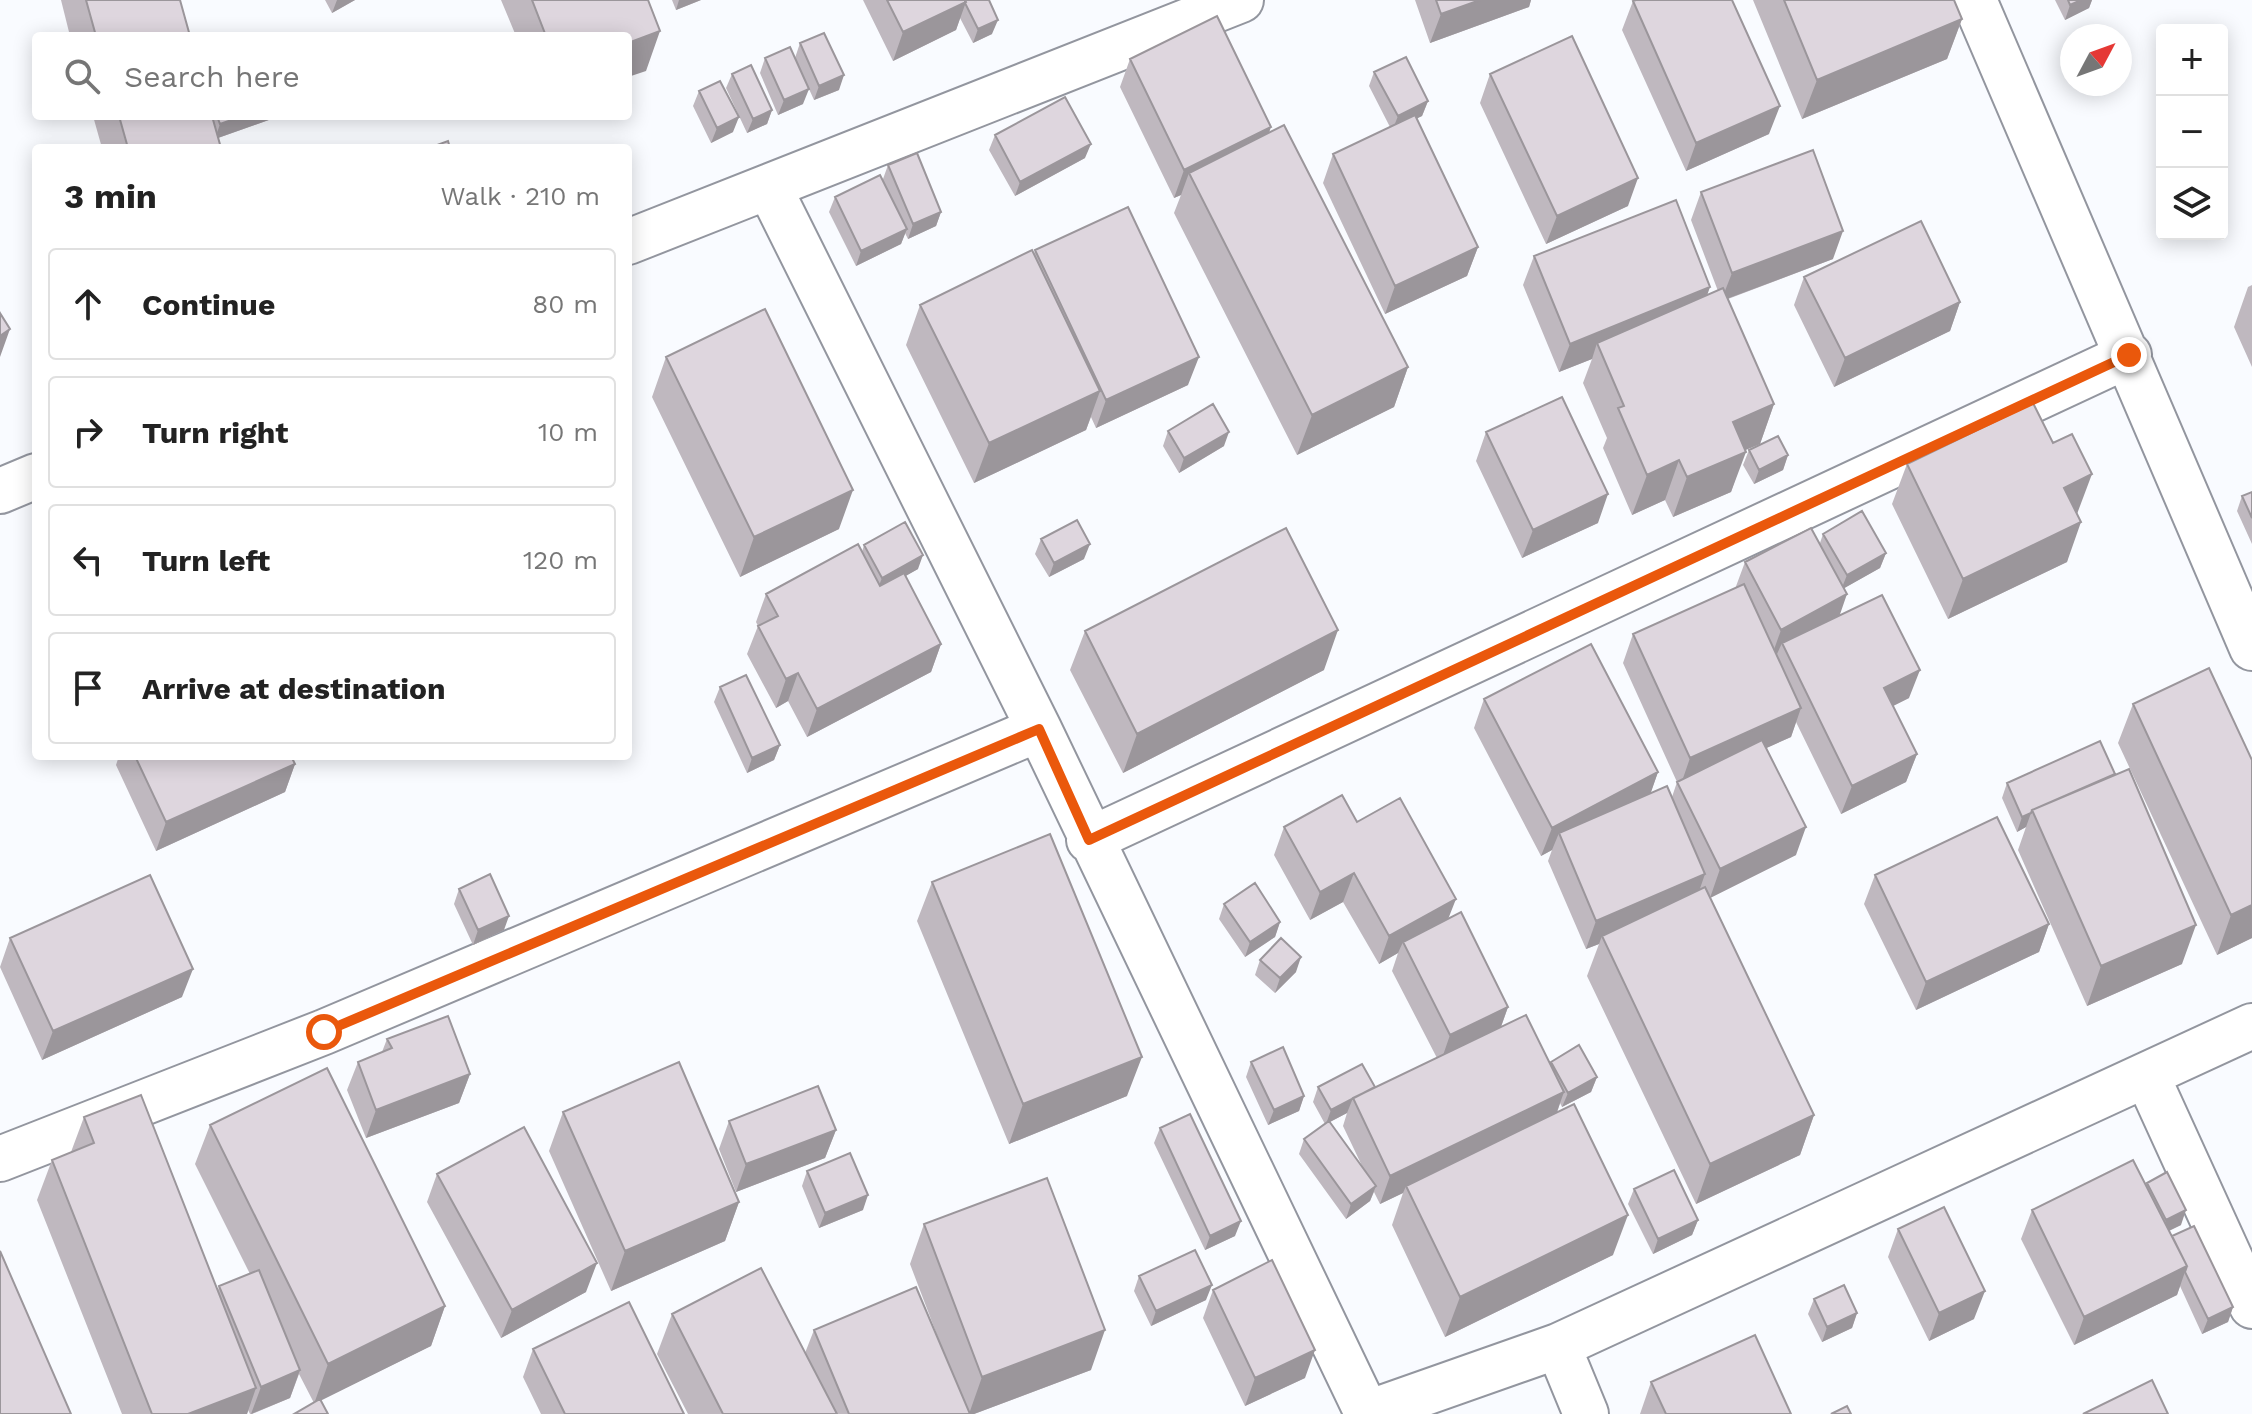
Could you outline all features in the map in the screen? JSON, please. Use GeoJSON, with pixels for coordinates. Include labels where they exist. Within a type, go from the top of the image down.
{"type":"FeatureCollection","features":[{"type":"Feature","properties":{"kind":"street"},"geometry":{"type":"LineString","coordinates":[[632,240],[1241,0]]}},
{"type":"Feature","properties":{"kind":"street"},"geometry":{"type":"LineString","coordinates":[[1974,0],[2250,637]]}},
{"type":"Feature","properties":{"kind":"street"},"geometry":{"type":"LineString","coordinates":[[769,187],[1039,729],[1089,840],[1366,1414],[1558,1346],[2252,1026]]}},
{"type":"Feature","properties":{"kind":"street"},"geometry":{"type":"LineString","coordinates":[[1089,840],[2129,355]]}},
{"type":"Feature","properties":{"kind":"street"},"geometry":{"type":"LineString","coordinates":[[0,491],[32,478]]}},
{"type":"Feature","properties":{"kind":"street"},"geometry":{"type":"LineString","coordinates":[[0,1159],[338,1026],[1039,729]]}},
{"type":"Feature","properties":{"kind":"street"},"geometry":{"type":"LineString","coordinates":[[2147,1076],[2252,1306]]}},
{"type":"Feature","properties":{"kind":"street"},"geometry":{"type":"LineString","coordinates":[[1558,1346],[1586,1414]]}},
{"type":"Feature","properties":{"kind":"building"},"geometry":{"type":"Polygon","coordinates":[[[86,0],[180,0],[189,32],[95,32],[86,0]]]}},
{"type":"Feature","properties":{"kind":"building"},"geometry":{"type":"Polygon","coordinates":[[[532,0],[648,0],[660,31],[632,42],[632,32],[544,32],[532,0]]]}},
{"type":"Feature","properties":{"kind":"building"},"geometry":{"type":"Polygon","coordinates":[[[887,0],[965,0],[966,2],[903,32],[887,0]]]}},
{"type":"Feature","properties":{"kind":"building"},"geometry":{"type":"Polygon","coordinates":[[[965,0],[989,0],[998,20],[978,29],[965,0]]]}},
{"type":"Feature","properties":{"kind":"building"},"geometry":{"type":"Polygon","coordinates":[[[1436,0],[1480,0],[1441,14],[1436,0]]]}},
{"type":"Feature","properties":{"kind":"building"},"geometry":{"type":"Polygon","coordinates":[[[1732,0],[1780,106],[1696,143],[1633,1],[1732,0]]]}},
{"type":"Feature","properties":{"kind":"building"},"geometry":{"type":"Polygon","coordinates":[[[1784,0],[1954,0],[1962,19],[1817,80],[1784,0]]]}},
{"type":"Feature","properties":{"kind":"building"},"geometry":{"type":"Polygon","coordinates":[[[1217,16],[1271,127],[1184,170],[1130,59],[1217,16]]]}},
{"type":"Feature","properties":{"kind":"building"},"geometry":{"type":"Polygon","coordinates":[[[824,33],[844,75],[819,86],[800,43],[824,33]]]}},
{"type":"Feature","properties":{"kind":"building"},"geometry":{"type":"Polygon","coordinates":[[[1572,36],[1638,178],[1557,216],[1490,74],[1572,36]]]}},
{"type":"Feature","properties":{"kind":"building"},"geometry":{"type":"Polygon","coordinates":[[[790,47],[809,89],[784,100],[765,58],[790,47]]]}},
{"type":"Feature","properties":{"kind":"building"},"geometry":{"type":"Polygon","coordinates":[[[1406,57],[1428,101],[1398,116],[1374,72],[1406,57]]]}},
{"type":"Feature","properties":{"kind":"building"},"geometry":{"type":"Polygon","coordinates":[[[751,65],[772,110],[753,119],[732,74],[751,65]]]}},
{"type":"Feature","properties":{"kind":"building"},"geometry":{"type":"Polygon","coordinates":[[[720,81],[739,117],[717,128],[699,91],[720,81]]]}},
{"type":"Feature","properties":{"kind":"building"},"geometry":{"type":"Polygon","coordinates":[[[1065,97],[1091,144],[1020,182],[995,135],[1065,97]]]}},
{"type":"Feature","properties":{"kind":"building"},"geometry":{"type":"Polygon","coordinates":[[[1415,115],[1478,247],[1395,286],[1333,154],[1415,115]]]}},
{"type":"Feature","properties":{"kind":"building"},"geometry":{"type":"Polygon","coordinates":[[[120,120],[213,120],[220,144],[127,144],[120,120]]]}},
{"type":"Feature","properties":{"kind":"building"},"geometry":{"type":"Polygon","coordinates":[[[1284,125],[1408,367],[1312,415],[1189,173],[1284,125]]]}},
{"type":"Feature","properties":{"kind":"building"},"geometry":{"type":"Polygon","coordinates":[[[1813,150],[1843,231],[1732,273],[1701,192],[1813,150]]]}},
{"type":"Feature","properties":{"kind":"building"},"geometry":{"type":"Polygon","coordinates":[[[917,153],[941,212],[913,224],[888,165],[917,153]]]}},
{"type":"Feature","properties":{"kind":"building"},"geometry":{"type":"Polygon","coordinates":[[[880,175],[907,229],[861,251],[835,197],[880,175]]]}},
{"type":"Feature","properties":{"kind":"building"},"geometry":{"type":"Polygon","coordinates":[[[1676,200],[1710,287],[1570,344],[1534,256],[1676,200]]]}},
{"type":"Feature","properties":{"kind":"building"},"geometry":{"type":"Polygon","coordinates":[[[1128,207],[1199,357],[1106,400],[1035,250],[1128,207]]]}},
{"type":"Feature","properties":{"kind":"building"},"geometry":{"type":"Polygon","coordinates":[[[1921,221],[1960,302],[1845,358],[1804,277],[1921,221]]]}},
{"type":"Feature","properties":{"kind":"building"},"geometry":{"type":"Polygon","coordinates":[[[1032,250],[1100,391],[989,443],[920,305],[1032,250]]]}},
{"type":"Feature","properties":{"kind":"building"},"geometry":{"type":"Polygon","coordinates":[[[1723,288],[1774,404],[1733,422],[1746,452],[1687,477],[1679,460],[1647,475],[1618,408],[1624,406],[1597,343],[1723,288]]]}},
{"type":"Feature","properties":{"kind":"building"},"geometry":{"type":"Polygon","coordinates":[[[765,309],[853,490],[754,537],[666,357],[765,309]]]}},
{"type":"Feature","properties":{"kind":"building"},"geometry":{"type":"Polygon","coordinates":[[[0,313],[10,329],[0,336],[0,313]]]}},
{"type":"Feature","properties":{"kind":"building"},"geometry":{"type":"Polygon","coordinates":[[[1562,397],[1608,494],[1533,530],[1486,432],[1562,397]]]}},
{"type":"Feature","properties":{"kind":"building"},"geometry":{"type":"Polygon","coordinates":[[[2033,403],[2053,443],[2072,434],[2092,474],[2064,488],[2081,522],[1963,579],[1907,464],[2033,403]]]}},
{"type":"Feature","properties":{"kind":"building"},"geometry":{"type":"Polygon","coordinates":[[[1213,404],[1229,432],[1184,458],[1168,431],[1213,404]]]}},
{"type":"Feature","properties":{"kind":"building"},"geometry":{"type":"Polygon","coordinates":[[[1778,436],[1788,455],[1759,470],[1749,450],[1778,436]]]}},
{"type":"Feature","properties":{"kind":"building"},"geometry":{"type":"Polygon","coordinates":[[[2252,492],[2252,518],[2242,496],[2252,492]]]}},
{"type":"Feature","properties":{"kind":"building"},"geometry":{"type":"Polygon","coordinates":[[[1862,511],[1886,553],[1847,575],[1823,534],[1862,511]]]}},
{"type":"Feature","properties":{"kind":"building"},"geometry":{"type":"Polygon","coordinates":[[[1077,520],[1090,544],[1054,563],[1041,539],[1077,520]]]}},
{"type":"Feature","properties":{"kind":"building"},"geometry":{"type":"Polygon","coordinates":[[[905,522],[923,555],[882,578],[864,545],[905,522]]]}},
{"type":"Feature","properties":{"kind":"building"},"geometry":{"type":"Polygon","coordinates":[[[1286,528],[1338,630],[1137,734],[1085,631],[1286,528]]]}},
{"type":"Feature","properties":{"kind":"building"},"geometry":{"type":"Polygon","coordinates":[[[1811,528],[1847,594],[1781,630],[1745,562],[1811,528]]]}},
{"type":"Feature","properties":{"kind":"building"},"geometry":{"type":"Polygon","coordinates":[[[858,544],[880,586],[904,573],[941,644],[817,709],[798,673],[786,679],[758,626],[778,616],[766,594],[858,544]]]}},
{"type":"Feature","properties":{"kind":"building"},"geometry":{"type":"Polygon","coordinates":[[[1744,584],[1801,708],[1690,758],[1633,634],[1744,584]]]}},
{"type":"Feature","properties":{"kind":"building"},"geometry":{"type":"Polygon","coordinates":[[[1882,595],[1920,670],[1884,688],[1917,754],[1852,786],[1782,643],[1882,595]]]}},
{"type":"Feature","properties":{"kind":"building"},"geometry":{"type":"Polygon","coordinates":[[[1591,644],[1658,772],[1552,828],[1484,699],[1591,644]]]}},
{"type":"Feature","properties":{"kind":"building"},"geometry":{"type":"Polygon","coordinates":[[[2209,668],[2252,760],[2252,905],[2231,915],[2133,704],[2209,668]]]}},
{"type":"Feature","properties":{"kind":"building"},"geometry":{"type":"Polygon","coordinates":[[[746,675],[780,745],[752,758],[720,687],[746,675]]]}},
{"type":"Feature","properties":{"kind":"building"},"geometry":{"type":"Polygon","coordinates":[[[1762,740],[1806,827],[1720,869],[1677,782],[1762,740]]]}},
{"type":"Feature","properties":{"kind":"building"},"geometry":{"type":"Polygon","coordinates":[[[2100,741],[2115,774],[2022,817],[2007,783],[2100,741]]]}},
{"type":"Feature","properties":{"kind":"building"},"geometry":{"type":"Polygon","coordinates":[[[137,760],[293,760],[295,764],[166,822],[137,760]]]}},
{"type":"Feature","properties":{"kind":"building"},"geometry":{"type":"Polygon","coordinates":[[[2129,769],[2196,925],[2101,966],[2032,810],[2129,769]]]}},
{"type":"Feature","properties":{"kind":"building"},"geometry":{"type":"Polygon","coordinates":[[[1667,786],[1705,874],[1596,921],[1559,833],[1667,786]]]}},
{"type":"Feature","properties":{"kind":"building"},"geometry":{"type":"Polygon","coordinates":[[[1342,795],[1357,822],[1400,798],[1456,899],[1389,936],[1354,873],[1320,892],[1284,827],[1342,795]]]}},
{"type":"Feature","properties":{"kind":"building"},"geometry":{"type":"Polygon","coordinates":[[[1997,817],[2049,924],[1926,982],[1875,875],[1997,817]]]}},
{"type":"Feature","properties":{"kind":"building"},"geometry":{"type":"Polygon","coordinates":[[[1050,834],[1142,1057],[1023,1104],[932,882],[1050,834]]]}},
{"type":"Feature","properties":{"kind":"building"},"geometry":{"type":"Polygon","coordinates":[[[490,874],[509,916],[478,930],[459,889],[490,874]]]}},
{"type":"Feature","properties":{"kind":"building"},"geometry":{"type":"Polygon","coordinates":[[[150,875],[193,969],[53,1031],[10,938],[150,875]]]}},
{"type":"Feature","properties":{"kind":"building"},"geometry":{"type":"Polygon","coordinates":[[[1255,883],[1280,922],[1250,942],[1224,904],[1255,883]]]}},
{"type":"Feature","properties":{"kind":"building"},"geometry":{"type":"Polygon","coordinates":[[[1705,887],[1814,1115],[1710,1164],[1602,936],[1705,887]]]}},
{"type":"Feature","properties":{"kind":"building"},"geometry":{"type":"Polygon","coordinates":[[[1461,912],[1508,1007],[1450,1035],[1403,942],[1461,912]]]}},
{"type":"Feature","properties":{"kind":"building"},"geometry":{"type":"Polygon","coordinates":[[[1281,938],[1301,957],[1280,978],[1260,960],[1281,938]]]}},
{"type":"Feature","properties":{"kind":"building"},"geometry":{"type":"Polygon","coordinates":[[[1526,1015],[1564,1092],[1390,1176],[1353,1098],[1526,1015]]]}},
{"type":"Feature","properties":{"kind":"building"},"geometry":{"type":"Polygon","coordinates":[[[448,1016],[470,1074],[376,1110],[358,1062],[392,1048],[387,1039],[448,1016]]]}},
{"type":"Feature","properties":{"kind":"building"},"geometry":{"type":"Polygon","coordinates":[[[1579,1045],[1597,1077],[1568,1093],[1551,1062],[1579,1045]]]}},
{"type":"Feature","properties":{"kind":"building"},"geometry":{"type":"Polygon","coordinates":[[[1283,1047],[1304,1096],[1274,1110],[1251,1062],[1283,1047]]]}},
{"type":"Feature","properties":{"kind":"building"},"geometry":{"type":"Polygon","coordinates":[[[679,1062],[739,1202],[625,1251],[563,1112],[679,1062]]]}},
{"type":"Feature","properties":{"kind":"building"},"geometry":{"type":"Polygon","coordinates":[[[1362,1064],[1375,1087],[1331,1110],[1318,1087],[1362,1064]]]}},
{"type":"Feature","properties":{"kind":"building"},"geometry":{"type":"Polygon","coordinates":[[[327,1068],[445,1306],[328,1364],[210,1125],[327,1068]]]}},
{"type":"Feature","properties":{"kind":"building"},"geometry":{"type":"Polygon","coordinates":[[[818,1086],[836,1130],[746,1164],[729,1121],[818,1086]]]}},
{"type":"Feature","properties":{"kind":"building"},"geometry":{"type":"Polygon","coordinates":[[[141,1095],[256,1388],[188,1414],[152,1414],[52,1160],[94,1143],[84,1117],[141,1095]]]}},
{"type":"Feature","properties":{"kind":"building"},"geometry":{"type":"Polygon","coordinates":[[[1574,1104],[1628,1215],[1460,1297],[1406,1186],[1574,1104]]]}},
{"type":"Feature","properties":{"kind":"building"},"geometry":{"type":"Polygon","coordinates":[[[1190,1114],[1241,1221],[1210,1236],[1160,1128],[1190,1114]]]}},
{"type":"Feature","properties":{"kind":"building"},"geometry":{"type":"Polygon","coordinates":[[[1329,1121],[1376,1186],[1351,1204],[1304,1139],[1329,1121]]]}},
{"type":"Feature","properties":{"kind":"building"},"geometry":{"type":"Polygon","coordinates":[[[524,1127],[597,1263],[512,1310],[437,1174],[524,1127]]]}},
{"type":"Feature","properties":{"kind":"building"},"geometry":{"type":"Polygon","coordinates":[[[850,1153],[868,1195],[825,1213],[807,1171],[850,1153]]]}},
{"type":"Feature","properties":{"kind":"building"},"geometry":{"type":"Polygon","coordinates":[[[2133,1160],[2187,1266],[2084,1317],[2032,1210],[2133,1160]]]}},
{"type":"Feature","properties":{"kind":"building"},"geometry":{"type":"Polygon","coordinates":[[[1674,1170],[1698,1220],[1658,1239],[1634,1189],[1674,1170]]]}},
{"type":"Feature","properties":{"kind":"building"},"geometry":{"type":"Polygon","coordinates":[[[2167,1172],[2186,1210],[2166,1220],[2147,1183],[2167,1172]]]}},
{"type":"Feature","properties":{"kind":"building"},"geometry":{"type":"Polygon","coordinates":[[[1047,1178],[1105,1330],[982,1377],[924,1224],[1047,1178]]]}},
{"type":"Feature","properties":{"kind":"building"},"geometry":{"type":"Polygon","coordinates":[[[1944,1207],[1985,1291],[1939,1313],[1898,1229],[1944,1207]]]}},
{"type":"Feature","properties":{"kind":"building"},"geometry":{"type":"Polygon","coordinates":[[[2194,1226],[2233,1307],[2208,1319],[2172,1236],[2194,1226]]]}},
{"type":"Feature","properties":{"kind":"building"},"geometry":{"type":"Polygon","coordinates":[[[1195,1250],[1212,1285],[1156,1311],[1139,1276],[1195,1250]]]}},
{"type":"Feature","properties":{"kind":"building"},"geometry":{"type":"Polygon","coordinates":[[[0,1251],[71,1414],[0,1414],[0,1251]]]}},
{"type":"Feature","properties":{"kind":"building"},"geometry":{"type":"Polygon","coordinates":[[[1272,1260],[1315,1350],[1255,1378],[1213,1290],[1272,1260]]]}},
{"type":"Feature","properties":{"kind":"building"},"geometry":{"type":"Polygon","coordinates":[[[761,1268],[837,1414],[723,1414],[672,1314],[761,1268]]]}},
{"type":"Feature","properties":{"kind":"building"},"geometry":{"type":"Polygon","coordinates":[[[259,1270],[300,1370],[261,1387],[219,1286],[259,1270]]]}},
{"type":"Feature","properties":{"kind":"building"},"geometry":{"type":"Polygon","coordinates":[[[1844,1285],[1857,1313],[1827,1327],[1814,1299],[1844,1285]]]}},
{"type":"Feature","properties":{"kind":"building"},"geometry":{"type":"Polygon","coordinates":[[[916,1287],[970,1414],[849,1414],[814,1330],[916,1287]]]}},
{"type":"Feature","properties":{"kind":"building"},"geometry":{"type":"Polygon","coordinates":[[[629,1302],[684,1414],[565,1414],[533,1349],[629,1302]]]}},
{"type":"Feature","properties":{"kind":"building"},"geometry":{"type":"Polygon","coordinates":[[[1755,1335],[1791,1414],[1666,1414],[1651,1382],[1755,1335]]]}},
{"type":"Feature","properties":{"kind":"building"},"geometry":{"type":"Polygon","coordinates":[[[2152,1380],[2168,1414],[2083,1414],[2152,1380]]]}},
{"type":"Feature","properties":{"kind":"building"},"geometry":{"type":"Polygon","coordinates":[[[320,1399],[328,1414],[294,1414],[320,1399]]]}},
{"type":"Feature","properties":{"kind":"building"},"geometry":{"type":"Polygon","coordinates":[[[1847,1406],[1851,1414],[1831,1414],[1847,1406]]]}},
{"type":"Feature","properties":{"kind":"route"},"geometry":{"type":"LineString","coordinates":[[324,1032],[1039,729],[1089,840],[2129,355]]}}]}
